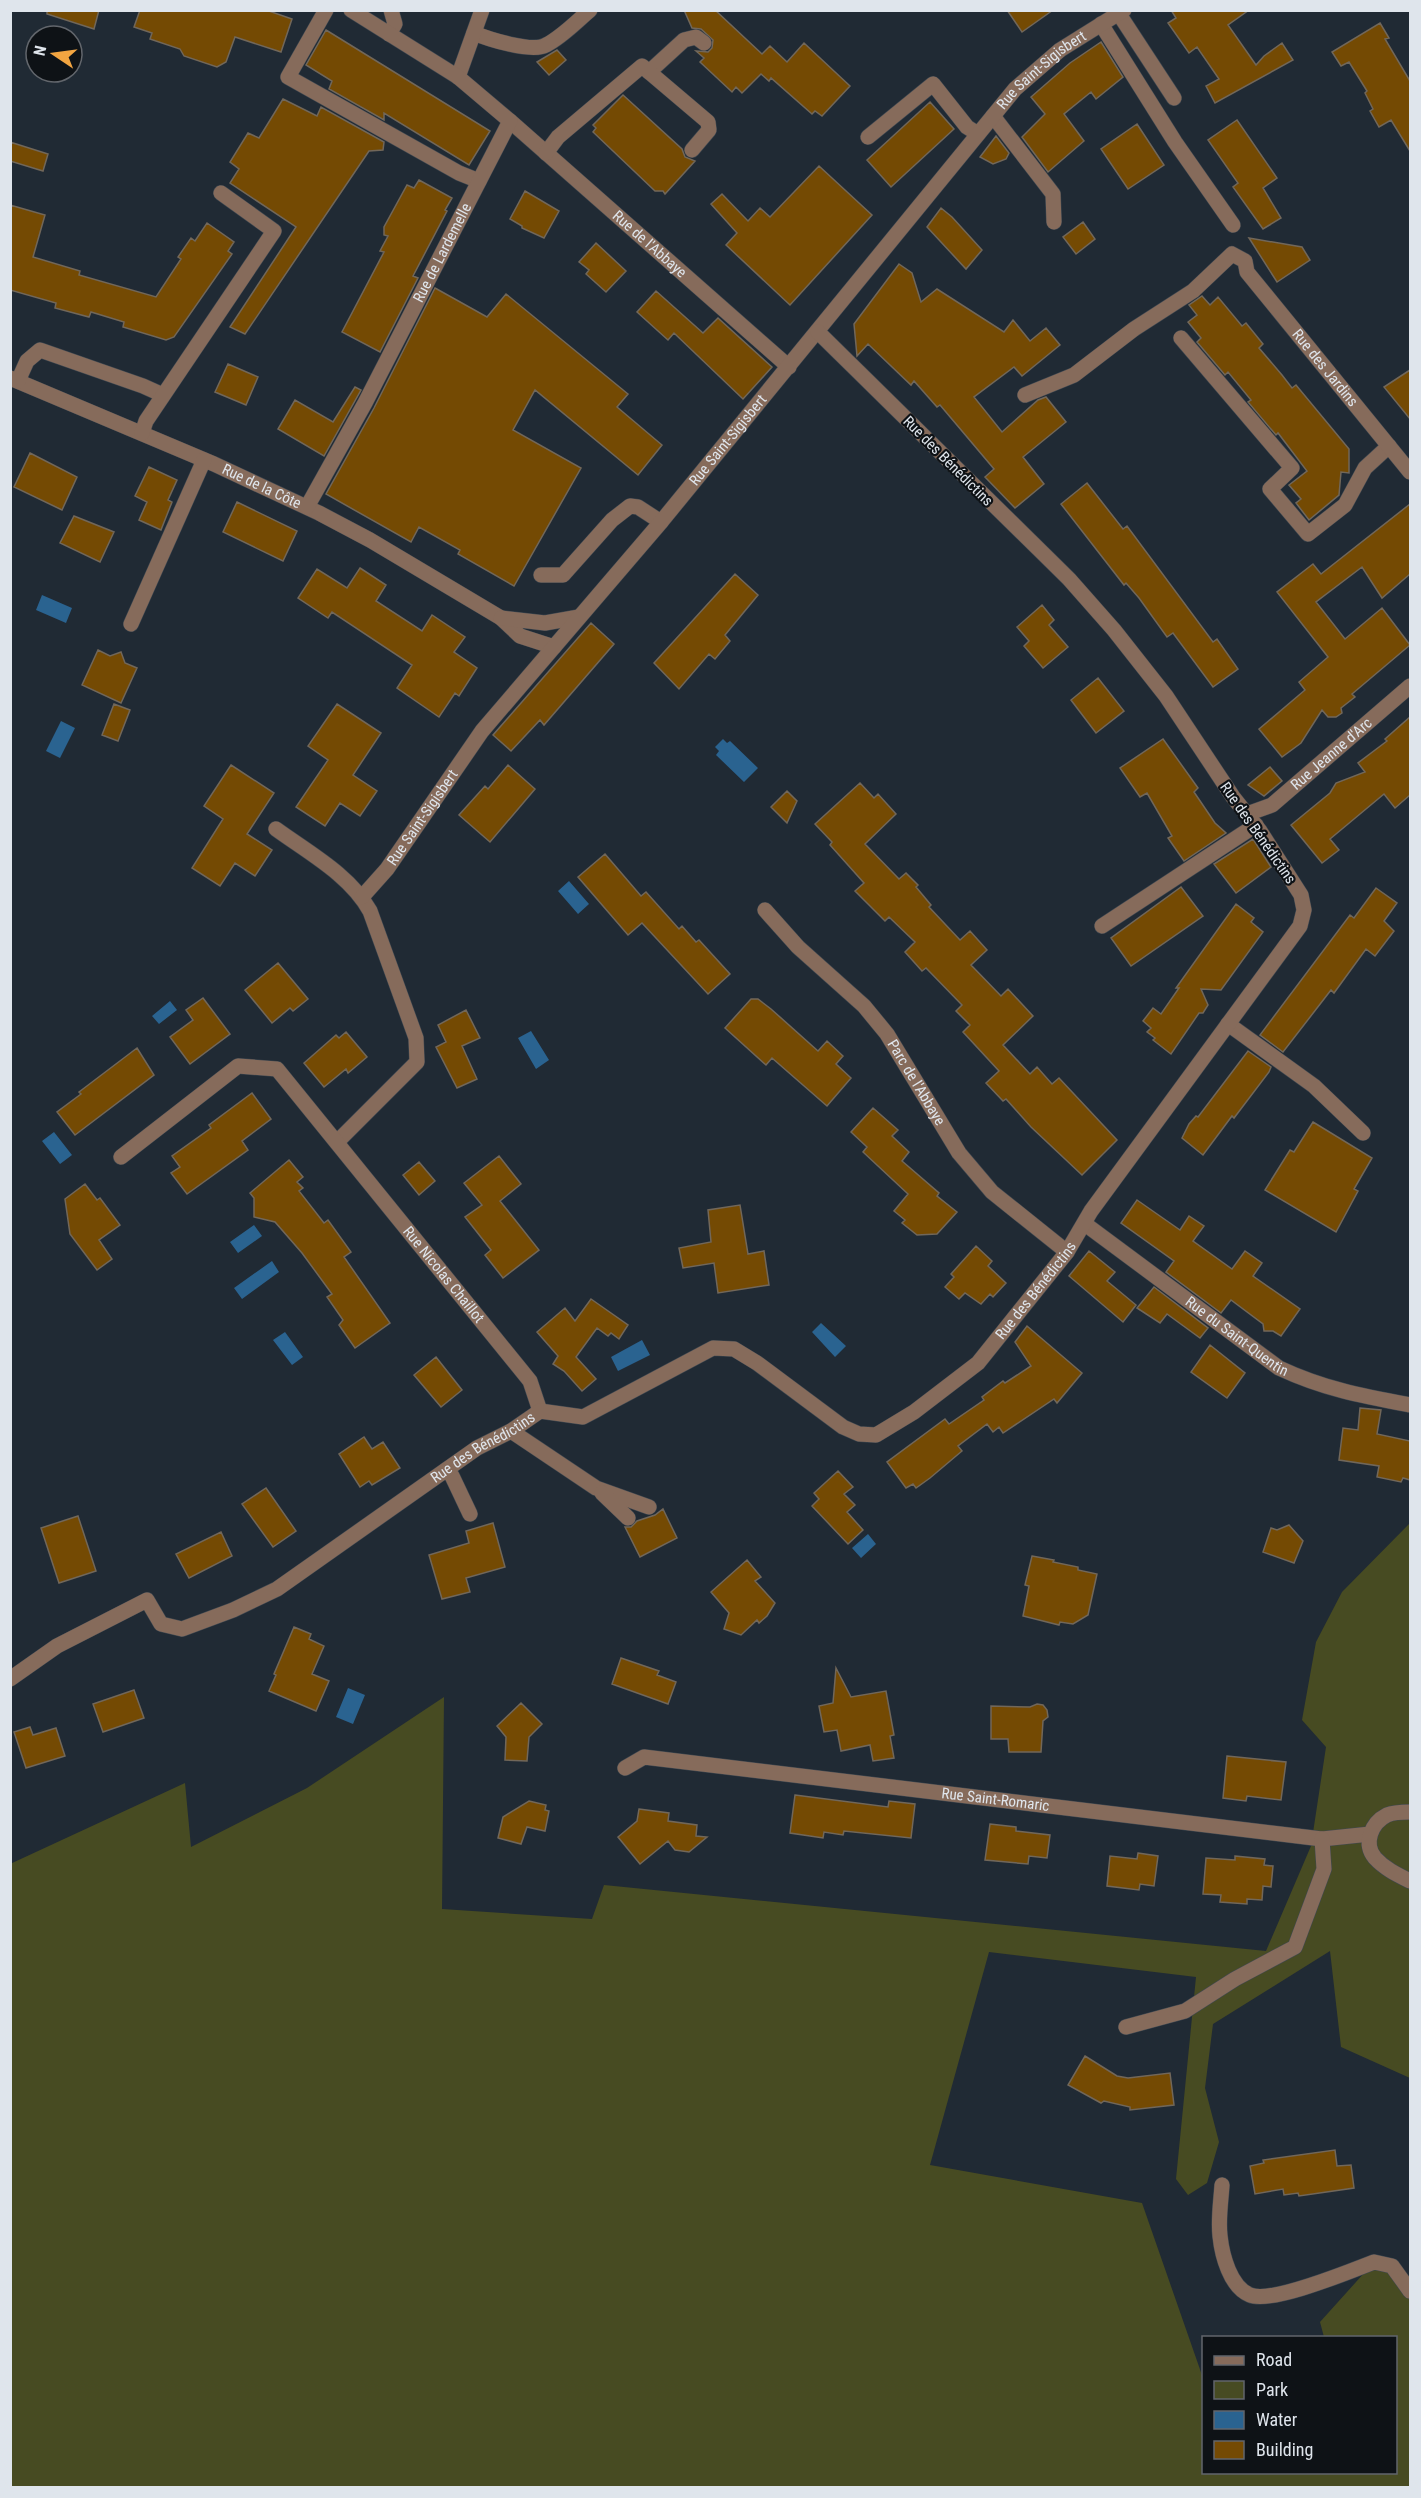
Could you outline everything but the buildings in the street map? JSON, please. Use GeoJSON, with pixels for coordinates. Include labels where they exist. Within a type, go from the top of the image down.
{"type":"FeatureCollection","features":[{"type":"Feature","properties":{"kind":"street"},"geometry":{"type":"LineString","coordinates":[[326,10],[288,77],[479,182]]}},
{"type":"Feature","properties":{"kind":"street"},"geometry":{"type":"LineString","coordinates":[[351,10],[458,77],[510,121]]}},
{"type":"Feature","properties":{"kind":"street"},"geometry":{"type":"LineString","coordinates":[[389,34],[395,24],[391,10]]}},
{"type":"Feature","properties":{"kind":"street"},"geometry":{"type":"LineString","coordinates":[[458,77],[482,10]]}},
{"type":"Feature","properties":{"kind":"street"},"geometry":{"type":"LineString","coordinates":[[474,33],[490,40],[534,47],[544,46],[590,10]]}},
{"type":"Feature","properties":{"kind":"street"},"geometry":{"type":"LineString","coordinates":[[1121,12],[1174,98]]}},
{"type":"Feature","properties":{"kind":"street","name":"Rue Saint-Sigisbert"},"geometry":{"type":"LineString","coordinates":[[362,897],[387,869],[482,731],[661,522],[1015,89],[1060,50],[1121,12]]}},
{"type":"Feature","properties":{"kind":"street"},"geometry":{"type":"LineString","coordinates":[[1101,24],[1175,142],[1233,225]]}},
{"type":"Feature","properties":{"kind":"street"},"geometry":{"type":"LineString","coordinates":[[649,72],[684,40],[696,37],[704,43]]}},
{"type":"Feature","properties":{"kind":"street"},"geometry":{"type":"LineString","coordinates":[[546,153],[558,137],[642,66],[708,122],[709,130],[692,150]]}},
{"type":"Feature","properties":{"kind":"street"},"geometry":{"type":"LineString","coordinates":[[868,137],[933,84],[967,127],[978,134]]}},
{"type":"Feature","properties":{"kind":"street"},"geometry":{"type":"LineString","coordinates":[[993,116],[1053,194],[1054,222]]}},
{"type":"Feature","properties":{"kind":"street","name":"Rue de Lardemelle"},"geometry":{"type":"LineString","coordinates":[[307,507],[365,403],[510,121]]}},
{"type":"Feature","properties":{"kind":"street","name":"Rue de l'Abbaye"},"geometry":{"type":"LineString","coordinates":[[510,121],[789,367]]}},
{"type":"Feature","properties":{"kind":"street"},"geometry":{"type":"LineString","coordinates":[[142,433],[146,421],[274,231],[221,193]]}},
{"type":"Feature","properties":{"kind":"street","name":"Rue des Jardins"},"geometry":{"type":"LineString","coordinates":[[1025,395],[1074,375],[1134,329],[1192,291],[1232,254],[1245,261],[1247,272],[1410,472]]}},
{"type":"Feature","properties":{"kind":"street","name":"Rue des Bénédictins"},"geometry":{"type":"LineString","coordinates":[[14,1676],[57,1646],[147,1600],[161,1624],[182,1629],[242,1606],[277,1589],[477,1448],[511,1431],[540,1411],[583,1417],[713,1348],[734,1349],[757,1363],[843,1427],[859,1434],[876,1435],[914,1413],[978,1363],[1067,1252],[1090,1211],[1300,926],[1304,910],[1301,895],[1252,819],[1233,797],[1166,696],[1114,630],[1068,579],[818,332]]}},
{"type":"Feature","properties":{"kind":"street"},"geometry":{"type":"LineString","coordinates":[[1181,338],[1292,468],[1270,489],[1308,534],[1345,505],[1365,468],[1389,446]]}},
{"type":"Feature","properties":{"kind":"street"},"geometry":{"type":"LineString","coordinates":[[14,380],[27,361],[40,350],[163,395]]}},
{"type":"Feature","properties":{"kind":"street","name":"Rue de la Côte"},"geometry":{"type":"LineString","coordinates":[[14,380],[142,433],[307,507],[370,540],[501,618],[520,636],[554,647]]}},
{"type":"Feature","properties":{"kind":"street"},"geometry":{"type":"LineString","coordinates":[[131,624],[204,460]]}},
{"type":"Feature","properties":{"kind":"street"},"geometry":{"type":"LineString","coordinates":[[541,575],[563,575],[612,520],[630,506],[638,507],[661,522]]}},
{"type":"Feature","properties":{"kind":"street","name":"Rue de la Côte"},"geometry":{"type":"LineString","coordinates":[[501,618],[545,623],[579,617]]}},
{"type":"Feature","properties":{"kind":"street","name":"Rue Jeanne d'Arc"},"geometry":{"type":"LineString","coordinates":[[1102,926],[1272,805],[1410,686]]}},
{"type":"Feature","properties":{"kind":"street"},"geometry":{"type":"LineString","coordinates":[[276,829],[336,872],[362,897],[416,1038],[417,1062],[337,1142]]}},
{"type":"Feature","properties":{"kind":"street","name":"Parc de l'Abbaye"},"geometry":{"type":"LineString","coordinates":[[765,910],[798,947],[864,1006],[887,1034],[959,1153],[992,1192],[1067,1252]]}},
{"type":"Feature","properties":{"kind":"street"},"geometry":{"type":"LineString","coordinates":[[1228,1024],[1314,1086],[1364,1133]]}},
{"type":"Feature","properties":{"kind":"street","name":"Rue Nicolas Chaillot"},"geometry":{"type":"LineString","coordinates":[[121,1157],[238,1066],[277,1069],[530,1381],[540,1411]]}},
{"type":"Feature","properties":{"kind":"street","name":"Rue du Saint-Quentin"},"geometry":{"type":"LineString","coordinates":[[1084,1224],[1279,1368],[1309,1382],[1343,1392],[1410,1405]]}},
{"type":"Feature","properties":{"kind":"street"},"geometry":{"type":"LineString","coordinates":[[511,1431],[597,1488],[628,1518]]}},
{"type":"Feature","properties":{"kind":"street"},"geometry":{"type":"LineString","coordinates":[[446,1470],[452,1476],[470,1514]]}},
{"type":"Feature","properties":{"kind":"street"},"geometry":{"type":"LineString","coordinates":[[597,1488],[650,1507]]}},
{"type":"Feature","properties":{"kind":"street","name":"Rue Saint-Romaric"},"geometry":{"type":"LineString","coordinates":[[625,1768],[644,1757],[1322,1839],[1370,1834]]}},
{"type":"Feature","properties":{"kind":"street"},"geometry":{"type":"LineString","coordinates":[[1410,1812],[1387,1815],[1377,1822],[1370,1834],[1369,1845],[1373,1856],[1392,1872],[1410,1881]]}},
{"type":"Feature","properties":{"kind":"street"},"geometry":{"type":"LineString","coordinates":[[1126,2027],[1185,2011],[1235,1979],[1296,1947],[1324,1869],[1322,1839]]}},
{"type":"Feature","properties":{"kind":"street"},"geometry":{"type":"LineString","coordinates":[[1222,2185],[1220,2234],[1225,2261],[1235,2283],[1250,2295],[1272,2297],[1374,2262],[1392,2266],[1410,2291]]}},
{"type":"Feature","properties":{"kind":"green space"},"geometry":{"type":"Polygon","coordinates":[[[1410,1523],[1410,2078],[1341,2047],[1330,1951],[1213,2024],[1205,2088],[1219,2142],[1207,2183],[1188,2195],[1176,2179],[1196,1977],[989,1952],[930,2165],[1142,2203],[1202,2375],[1202,2474],[1397,2474],[1397,2336],[1324,2336],[1320,2322],[1374,2262],[1392,2266],[1410,2291],[1410,2487],[11,2487],[10,1864],[185,1783],[191,1847],[307,1788],[444,1697],[442,1909],[592,1919],[604,1885],[1266,1951],[1311,1846],[1326,1747],[1302,1720],[1316,1642],[1342,1592],[1410,1523]]]}},
{"type":"Feature","properties":{"kind":"water"},"geometry":{"type":"Polygon","coordinates":[[[42,595],[72,608],[66,623],[36,610],[42,595]]]}},
{"type":"Feature","properties":{"kind":"water"},"geometry":{"type":"Polygon","coordinates":[[[61,721],[75,728],[60,758],[46,751],[61,721]]]}},
{"type":"Feature","properties":{"kind":"water"},"geometry":{"type":"Polygon","coordinates":[[[723,739],[727,743],[730,741],[758,768],[744,782],[716,755],[719,751],[715,747],[723,739]]]}},
{"type":"Feature","properties":{"kind":"water"},"geometry":{"type":"Polygon","coordinates":[[[569,881],[589,904],[578,914],[558,891],[569,881]]]}},
{"type":"Feature","properties":{"kind":"water"},"geometry":{"type":"Polygon","coordinates":[[[170,1001],[177,1010],[159,1024],[152,1016],[170,1001]]]}},
{"type":"Feature","properties":{"kind":"water"},"geometry":{"type":"Polygon","coordinates":[[[531,1031],[549,1060],[536,1069],[518,1038],[531,1031]]]}},
{"type":"Feature","properties":{"kind":"water"},"geometry":{"type":"Polygon","coordinates":[[[54,1132],[72,1155],[60,1164],[42,1141],[54,1132]]]}},
{"type":"Feature","properties":{"kind":"water"},"geometry":{"type":"Polygon","coordinates":[[[254,1225],[262,1236],[238,1253],[230,1242],[254,1225]]]}},
{"type":"Feature","properties":{"kind":"water"},"geometry":{"type":"Polygon","coordinates":[[[272,1261],[279,1272],[242,1299],[234,1288],[272,1261]]]}},
{"type":"Feature","properties":{"kind":"water"},"geometry":{"type":"Polygon","coordinates":[[[821,1323],[846,1346],[835,1357],[812,1332],[821,1323]]]}},
{"type":"Feature","properties":{"kind":"water"},"geometry":{"type":"Polygon","coordinates":[[[285,1332],[303,1357],[292,1365],[273,1340],[285,1332]]]}},
{"type":"Feature","properties":{"kind":"water"},"geometry":{"type":"Polygon","coordinates":[[[642,1340],[650,1355],[618,1371],[611,1357],[642,1340]]]}},
{"type":"Feature","properties":{"kind":"water"},"geometry":{"type":"Polygon","coordinates":[[[868,1534],[876,1544],[861,1558],[852,1548],[868,1534]]]}},
{"type":"Feature","properties":{"kind":"water"},"geometry":{"type":"Polygon","coordinates":[[[348,1688],[365,1695],[353,1724],[336,1717],[348,1688]]]}}]}
